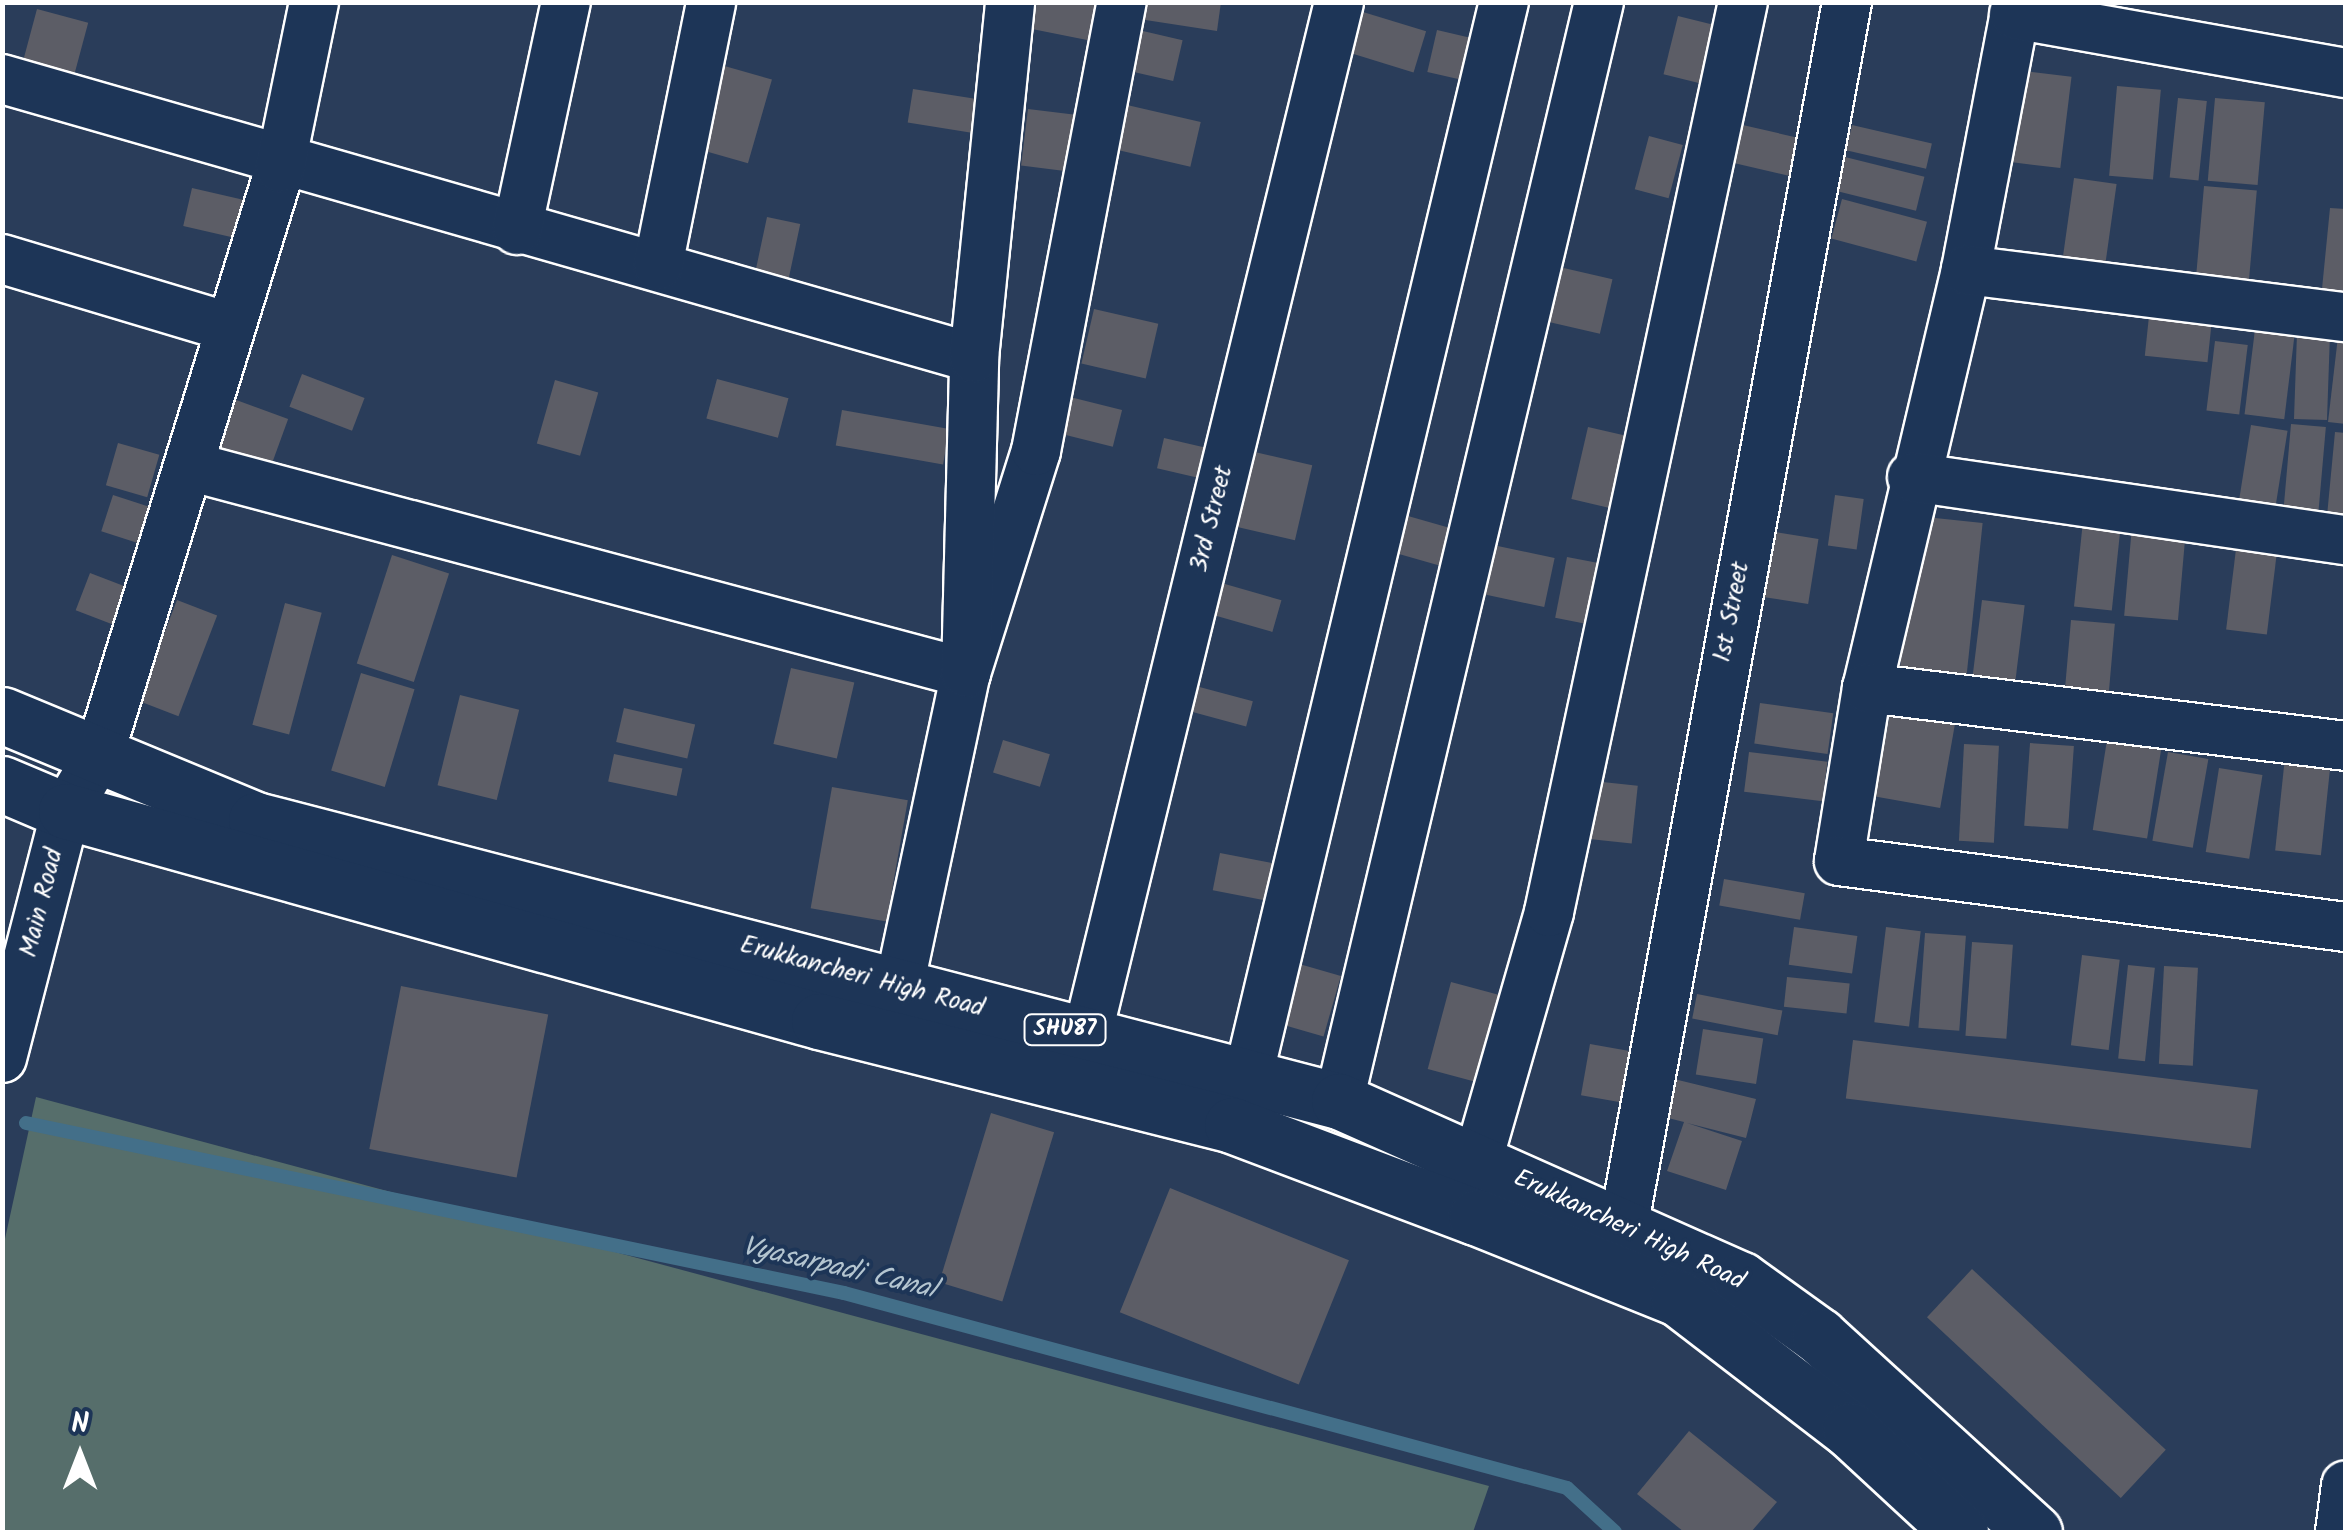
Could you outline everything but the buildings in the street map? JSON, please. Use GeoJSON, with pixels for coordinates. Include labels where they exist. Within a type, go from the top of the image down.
{"type":"FeatureCollection","features":[{"type":"Feature","properties":{"kind":"main road","name":"Erukkancheri High Road"},"geometry":{"type":"LineString","coordinates":[[2,715],[256,820],[1338,1102],[1624,1223],[1741,1280],[1819,1336],[2034,1532]]}},
{"type":"Feature","properties":{"kind":"main road","name":"SHU87"},"geometry":{"type":"LineString","coordinates":[[2,784],[66,811],[818,1021],[1232,1125],[1389,1184],[1678,1298],[1850,1430],[1960,1532]]}},
{"type":"Feature","properties":{"kind":"street","name":"Main Road"},"geometry":{"type":"LineString","coordinates":[[2,1058],[66,811],[99,755],[189,466],[278,159],[314,2]]}},
{"type":"Feature","properties":{"kind":"street"},"geometry":{"type":"LineString","coordinates":[[517,230],[566,2]]}},
{"type":"Feature","properties":{"kind":"street"},"geometry":{"type":"LineString","coordinates":[[658,266],[711,2]]}},
{"type":"Feature","properties":{"kind":"street"},"geometry":{"type":"LineString","coordinates":[[966,673],[974,358],[1010,2]]}},
{"type":"Feature","properties":{"kind":"street"},"geometry":{"type":"LineString","coordinates":[[899,987],[966,673],[1036,451],[1122,2]]}},
{"type":"Feature","properties":{"kind":"street","name":"3rd Street"},"geometry":{"type":"LineString","coordinates":[[1087,1036],[1339,2]]}},
{"type":"Feature","properties":{"kind":"street"},"geometry":{"type":"LineString","coordinates":[[1248,1077],[1504,2]]}},
{"type":"Feature","properties":{"kind":"street"},"geometry":{"type":"LineString","coordinates":[[1338,1102],[1599,2]]}},
{"type":"Feature","properties":{"kind":"street"},"geometry":{"type":"LineString","coordinates":[[1478,1160],[1549,912],[1743,2]]}},
{"type":"Feature","properties":{"kind":"street","name":"1st Street"},"geometry":{"type":"LineString","coordinates":[[1624,1223],[1847,2]]}},
{"type":"Feature","properties":{"kind":"street"},"geometry":{"type":"LineString","coordinates":[[2346,72],[2015,8],[1966,270],[1912,477],[1868,688],[1839,861],[2346,927]]}},
{"type":"Feature","properties":{"kind":"street"},"geometry":{"type":"LineString","coordinates":[[2,80],[974,358]]}},
{"type":"Feature","properties":{"kind":"street"},"geometry":{"type":"LineString","coordinates":[[2,259],[229,328]]}},
{"type":"Feature","properties":{"kind":"street"},"geometry":{"type":"LineString","coordinates":[[1966,270],[2346,317]]}},
{"type":"Feature","properties":{"kind":"street"},"geometry":{"type":"LineString","coordinates":[[189,466],[966,673]]}},
{"type":"Feature","properties":{"kind":"street"},"geometry":{"type":"LineString","coordinates":[[1912,477],[2346,540]]}},
{"type":"Feature","properties":{"kind":"street"},"geometry":{"type":"LineString","coordinates":[[1868,688],[2346,746]]}},
{"type":"Feature","properties":{"kind":"street"},"geometry":{"type":"LineString","coordinates":[[2340,1532],[2346,1485]]}},
{"type":"Feature","properties":{"kind":"green space"},"geometry":{"type":"Polygon","coordinates":[[[36,1097],[1489,1486],[1473,1532],[3,1532],[3,1248],[36,1097]]]}},
{"type":"Feature","properties":{"kind":"waterway","name":"Vyasarpadi Canal"},"geometry":{"type":"LineString","coordinates":[[26,1123],[844,1293],[1567,1488],[1615,1532]]}}]}
